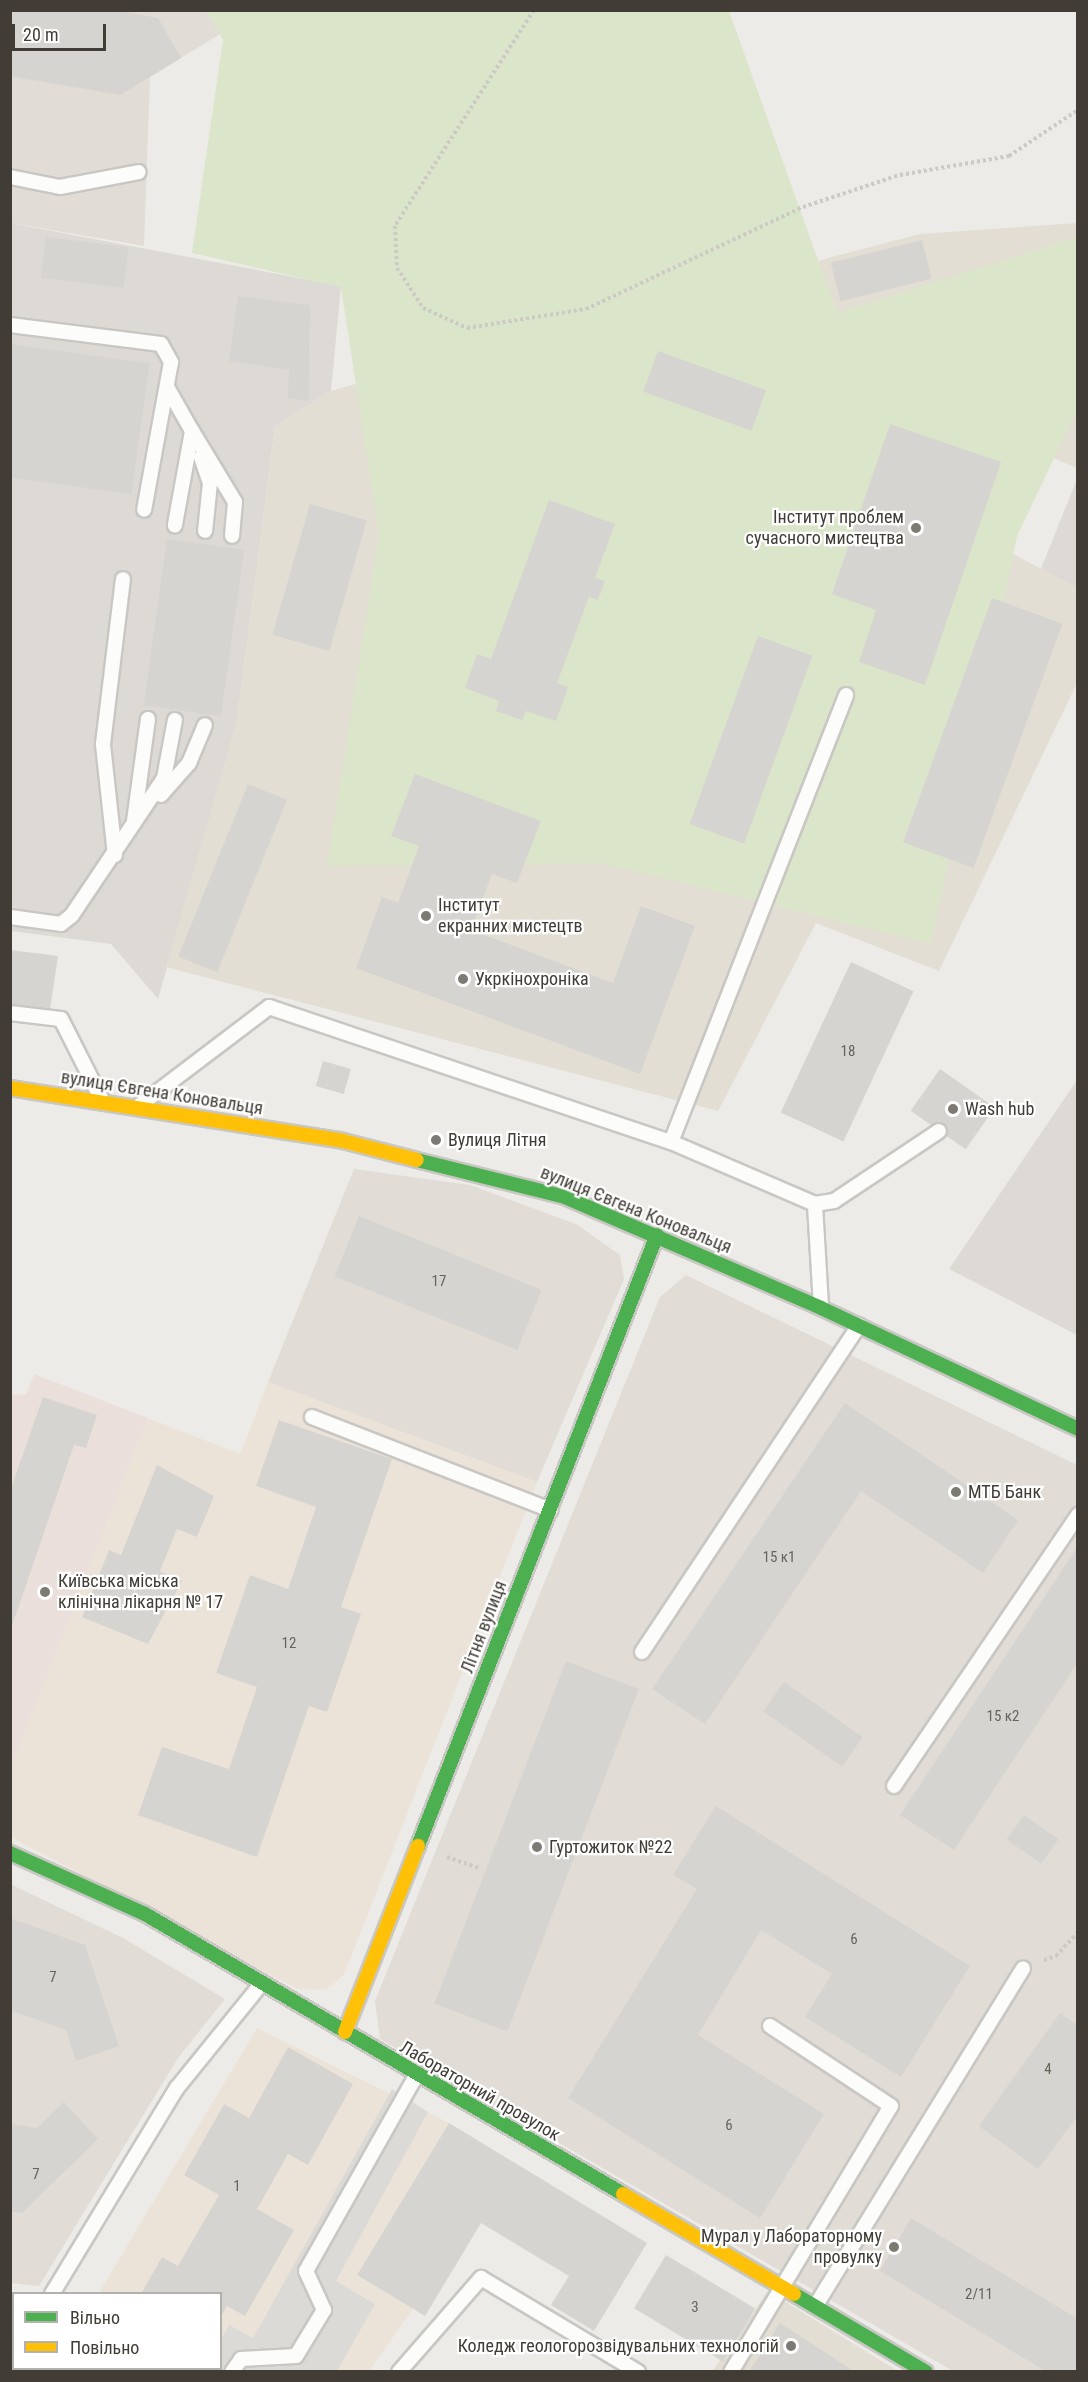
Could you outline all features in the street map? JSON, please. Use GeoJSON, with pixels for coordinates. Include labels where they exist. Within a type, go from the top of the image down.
{"type":"FeatureCollection","features":[{"type":"Feature","properties":{"kind":"street","name":"вулиця Євгена Коновальця"},"geometry":{"type":"LineString","coordinates":[[10,1088],[103,1102],[438,1161],[565,1197],[657,1235],[859,1325],[1077,1429]]}},
{"type":"Feature","properties":{"kind":"street","name":"Літня вулиця"},"geometry":{"type":"LineString","coordinates":[[345,2032],[657,1235]]}},
{"type":"Feature","properties":{"kind":"street","name":"Лабораторний провулок"},"geometry":{"type":"LineString","coordinates":[[10,1853],[145,1914],[416,2076],[816,2305],[926,2372]]}},
{"type":"Feature","properties":{"kind":"lane"},"geometry":{"type":"LineString","coordinates":[[10,177],[60,187],[139,172]]}},
{"type":"Feature","properties":{"kind":"lane"},"geometry":{"type":"LineString","coordinates":[[10,325],[161,344],[171,362],[144,510]]}},
{"type":"Feature","properties":{"kind":"lane"},"geometry":{"type":"LineString","coordinates":[[167,387],[235,502],[232,536]]}},
{"type":"Feature","properties":{"kind":"lane"},"geometry":{"type":"LineString","coordinates":[[175,525],[192,430]]}},
{"type":"Feature","properties":{"kind":"lane"},"geometry":{"type":"LineString","coordinates":[[192,430],[210,483],[206,531]]}},
{"type":"Feature","properties":{"kind":"lane"},"geometry":{"type":"LineString","coordinates":[[115,855],[103,744],[123,579]]}},
{"type":"Feature","properties":{"kind":"lane"},"geometry":{"type":"LineString","coordinates":[[671,1142],[846,695]]}},
{"type":"Feature","properties":{"kind":"lane"},"geometry":{"type":"LineString","coordinates":[[134,825],[148,719]]}},
{"type":"Feature","properties":{"kind":"lane"},"geometry":{"type":"LineString","coordinates":[[10,917],[61,924],[115,855],[164,778],[175,720]]}},
{"type":"Feature","properties":{"kind":"lane"},"geometry":{"type":"LineString","coordinates":[[134,825],[189,763],[205,725]]}},
{"type":"Feature","properties":{"kind":"lane"},"geometry":{"type":"LineString","coordinates":[[136,1108],[269,1007],[671,1142],[815,1204],[834,1201],[939,1131]]}},
{"type":"Feature","properties":{"kind":"lane"},"geometry":{"type":"LineString","coordinates":[[10,1013],[61,1018],[103,1102]]}},
{"type":"Feature","properties":{"kind":"lane"},"geometry":{"type":"LineString","coordinates":[[815,1204],[821,1308]]}},
{"type":"Feature","properties":{"kind":"lane"},"geometry":{"type":"LineString","coordinates":[[642,1652],[859,1325]]}},
{"type":"Feature","properties":{"kind":"lane"},"geometry":{"type":"LineString","coordinates":[[312,1417],[550,1510]]}},
{"type":"Feature","properties":{"kind":"lane"},"geometry":{"type":"LineString","coordinates":[[894,1786],[1077,1515]]}},
{"type":"Feature","properties":{"kind":"lane"},"geometry":{"type":"LineString","coordinates":[[816,2305],[1023,1968]]}},
{"type":"Feature","properties":{"kind":"lane"},"geometry":{"type":"LineString","coordinates":[[53,2292],[177,2088],[262,1983]]}},
{"type":"Feature","properties":{"kind":"lane"},"geometry":{"type":"LineString","coordinates":[[731,2372],[891,2106],[770,2026]]}},
{"type":"Feature","properties":{"kind":"lane"},"geometry":{"type":"LineString","coordinates":[[232,2372],[241,2360],[296,2356],[324,2310],[306,2271],[416,2076]]}},
{"type":"Feature","properties":{"kind":"lane"},"geometry":{"type":"LineString","coordinates":[[399,2372],[481,2278],[638,2372]]}},
{"type":"Feature","properties":{"kind":"path"},"geometry":{"type":"LineString","coordinates":[[534,10],[395,226],[397,268],[423,308],[467,328],[586,309],[803,207],[900,175],[1009,156],[1077,110]]}},
{"type":"Feature","properties":{"kind":"path"},"geometry":{"type":"LineString","coordinates":[[1023,1968],[1056,1956],[1077,1932]]}},
{"type":"Feature","properties":{"kind":"shaded area"},"geometry":{"type":"Polygon","coordinates":[[[10,11],[206,11],[220,34],[150,77],[144,246],[11,223],[10,11]]]}},
{"type":"Feature","properties":{"kind":"shaded area"},"geometry":{"type":"Polygon","coordinates":[[[10,223],[341,286],[331,391],[275,426],[237,722],[158,999],[111,944],[11,931],[10,223]]]}},
{"type":"Feature","properties":{"kind":"shaded area"},"geometry":{"type":"Polygon","coordinates":[[[1077,223],[1077,468],[844,371],[1004,549],[1077,588],[1077,683],[939,971],[816,923],[718,1111],[166,967],[237,722],[275,426],[331,391],[408,369],[620,349],[824,259],[920,234],[1077,223]]]}},
{"type":"Feature","properties":{"kind":"shaded area"},"geometry":{"type":"Polygon","coordinates":[[[1077,479],[1077,588],[1041,569],[1077,479]]]}},
{"type":"Feature","properties":{"kind":"shaded area"},"geometry":{"type":"Polygon","coordinates":[[[1077,1080],[1077,1335],[949,1269],[1077,1080]]]}},
{"type":"Feature","properties":{"kind":"shaded area"},"geometry":{"type":"Polygon","coordinates":[[[354,1169],[470,1185],[576,1224],[620,1255],[624,1279],[537,1482],[268,1382],[354,1169]]]}},
{"type":"Feature","properties":{"kind":"shaded area"},"geometry":{"type":"Polygon","coordinates":[[[686,1275],[1077,1465],[1077,2371],[953,2371],[380,2039],[375,2001],[660,1297],[686,1275]]]}},
{"type":"Feature","properties":{"kind":"shaded area","name":"Київська міська клінічна лікарня № 17"},"geometry":{"type":"Polygon","coordinates":[[[34,1374],[148,1418],[11,1767],[11,1394],[26,1395],[34,1374]]]}},
{"type":"Feature","properties":{"kind":"shaded area"},"geometry":{"type":"Polygon","coordinates":[[[268,1382],[537,1482],[344,1975],[326,1990],[297,1989],[11,1837],[10,1767],[148,1418],[240,1454],[268,1382]]]}},
{"type":"Feature","properties":{"kind":"shaded area"},"geometry":{"type":"Polygon","coordinates":[[[10,1884],[123,1938],[225,1999],[178,2058],[39,2286],[11,2283],[10,1884]]]}},
{"type":"Feature","properties":{"kind":"shaded area"},"geometry":{"type":"Polygon","coordinates":[[[257,2028],[449,2123],[357,2275],[413,2309],[369,2371],[53,2372],[222,2370],[222,2292],[100,2292],[257,2028]]]}},
{"type":"Feature","properties":{"kind":"shaded area"},"geometry":{"type":"Polygon","coordinates":[[[392,2089],[428,2112],[336,2281],[375,2304],[337,2371],[203,2372],[222,2370],[222,2338],[229,2325],[253,2338],[392,2089]]]}},
{"type":"Feature","properties":{"kind":"shaded area"},"geometry":{"type":"Polygon","coordinates":[[[768,2291],[899,2372],[712,2372],[768,2291]]]}},
{"type":"Feature","properties":{"kind":"green space"},"geometry":{"type":"Polygon","coordinates":[[[206,10],[729,11],[837,313],[1077,237],[1077,410],[1017,536],[931,944],[605,864],[327,866],[379,535],[341,287],[192,253],[223,40],[206,10]]]}},
{"type":"Feature","properties":{"kind":"building"},"geometry":{"type":"Polygon","coordinates":[[[10,10],[113,10],[158,18],[181,58],[120,95],[10,76],[10,10]]]}},
{"type":"Feature","properties":{"kind":"building"},"geometry":{"type":"Polygon","coordinates":[[[46,237],[128,247],[123,288],[41,278],[46,237]]]}},
{"type":"Feature","properties":{"kind":"building"},"geometry":{"type":"Polygon","coordinates":[[[922,240],[932,279],[840,302],[831,263],[922,240]]]}},
{"type":"Feature","properties":{"kind":"building"},"geometry":{"type":"Polygon","coordinates":[[[238,296],[310,305],[309,401],[288,398],[289,370],[229,361],[238,296]]]}},
{"type":"Feature","properties":{"kind":"building"},"geometry":{"type":"Polygon","coordinates":[[[10,344],[150,364],[131,494],[10,477],[10,344]]]}},
{"type":"Feature","properties":{"kind":"building"},"geometry":{"type":"Polygon","coordinates":[[[658,351],[766,390],[751,431],[643,391],[658,351]]]}},
{"type":"Feature","properties":{"kind":"building","name":"Інститут проблем сучасного мистецтва"},"geometry":{"type":"Polygon","coordinates":[[[890,424],[1001,462],[925,685],[859,662],[876,610],[832,594],[890,424]]]}},
{"type":"Feature","properties":{"kind":"building"},"geometry":{"type":"Polygon","coordinates":[[[549,500],[615,524],[595,578],[605,581],[598,600],[589,597],[557,683],[568,687],[556,721],[526,711],[522,720],[496,711],[499,701],[465,688],[477,654],[491,659],[549,500]]]}},
{"type":"Feature","properties":{"kind":"building"},"geometry":{"type":"Polygon","coordinates":[[[310,504],[367,520],[329,651],[273,635],[310,504]]]}},
{"type":"Feature","properties":{"kind":"building"},"geometry":{"type":"Polygon","coordinates":[[[167,539],[244,550],[221,716],[144,705],[167,539]]]}},
{"type":"Feature","properties":{"kind":"building"},"geometry":{"type":"Polygon","coordinates":[[[992,598],[1062,624],[974,868],[903,842],[992,598]]]}},
{"type":"Feature","properties":{"kind":"building"},"geometry":{"type":"Polygon","coordinates":[[[758,636],[813,656],[744,844],[690,824],[758,636]]]}},
{"type":"Feature","properties":{"kind":"building","name":"Інститут екранних мистецтв"},"geometry":{"type":"Polygon","coordinates":[[[415,774],[541,821],[517,883],[492,874],[471,930],[613,983],[641,906],[695,926],[640,1074],[356,968],[382,897],[398,903],[419,846],[391,836],[415,774]]]}},
{"type":"Feature","properties":{"kind":"building"},"geometry":{"type":"Polygon","coordinates":[[[248,784],[287,800],[217,972],[178,956],[248,784]]]}},
{"type":"Feature","properties":{"kind":"building"},"geometry":{"type":"Polygon","coordinates":[[[10,950],[58,956],[50,1009],[10,1004],[10,950]]]}},
{"type":"Feature","properties":{"kind":"building"},"geometry":{"type":"Polygon","coordinates":[[[851,962],[914,991],[843,1142],[781,1112],[851,962]]]}},
{"type":"Feature","properties":{"kind":"building"},"geometry":{"type":"Polygon","coordinates":[[[323,1061],[351,1069],[344,1094],[316,1086],[323,1061]]]}},
{"type":"Feature","properties":{"kind":"building","name":"Wash hub"},"geometry":{"type":"Polygon","coordinates":[[[940,1069],[995,1107],[966,1149],[911,1111],[940,1069]]]}},
{"type":"Feature","properties":{"kind":"building"},"geometry":{"type":"Polygon","coordinates":[[[359,1216],[542,1290],[517,1350],[335,1276],[359,1216]]]}},
{"type":"Feature","properties":{"kind":"building"},"geometry":{"type":"Polygon","coordinates":[[[43,1397],[97,1415],[86,1448],[74,1445],[11,1629],[10,1491],[43,1397]]]}},
{"type":"Feature","properties":{"kind":"building"},"geometry":{"type":"Polygon","coordinates":[[[845,1403],[1018,1520],[983,1573],[861,1491],[705,1724],[652,1689],[845,1403]]]}},
{"type":"Feature","properties":{"kind":"building"},"geometry":{"type":"Polygon","coordinates":[[[279,1420],[392,1459],[341,1607],[361,1614],[327,1712],[309,1706],[257,1857],[138,1815],[162,1747],[229,1769],[257,1687],[216,1673],[250,1575],[288,1589],[316,1507],[256,1486],[279,1420]]]}},
{"type":"Feature","properties":{"kind":"building"},"geometry":{"type":"Polygon","coordinates":[[[157,1465],[214,1496],[197,1537],[177,1529],[160,1571],[182,1581],[148,1644],[82,1617],[109,1550],[121,1555],[157,1465]]]}},
{"type":"Feature","properties":{"kind":"building"},"geometry":{"type":"Polygon","coordinates":[[[1078,1546],[1078,1662],[954,1850],[900,1815],[1078,1546]]]}},
{"type":"Feature","properties":{"kind":"building","name":"Гуртожиток №22"},"geometry":{"type":"Polygon","coordinates":[[[566,1661],[639,1689],[507,2032],[434,2004],[566,1661]]]}},
{"type":"Feature","properties":{"kind":"building"},"geometry":{"type":"Polygon","coordinates":[[[784,1682],[863,1737],[842,1767],[763,1711],[784,1682]]]}},
{"type":"Feature","properties":{"kind":"building"},"geometry":{"type":"Polygon","coordinates":[[[716,1806],[970,1966],[901,2077],[805,2017],[832,1974],[761,1930],[698,2035],[824,2114],[760,2218],[568,2098],[697,1889],[673,1875],[716,1806]]]}},
{"type":"Feature","properties":{"kind":"building"},"geometry":{"type":"Polygon","coordinates":[[[1024,1815],[1058,1839],[1041,1864],[1007,1840],[1024,1815]]]}},
{"type":"Feature","properties":{"kind":"building"},"geometry":{"type":"Polygon","coordinates":[[[10,1918],[85,1945],[119,2046],[76,2061],[66,2030],[10,2010],[10,1918]]]}},
{"type":"Feature","properties":{"kind":"building"},"geometry":{"type":"Polygon","coordinates":[[[1060,2013],[1078,2026],[1078,2115],[1038,2169],[979,2126],[1060,2013]]]}},
{"type":"Feature","properties":{"kind":"building"},"geometry":{"type":"Polygon","coordinates":[[[288,2047],[353,2084],[308,2165],[288,2154],[257,2209],[294,2230],[245,2316],[227,2306],[222,2315],[222,2292],[142,2292],[162,2257],[178,2266],[219,2195],[184,2175],[224,2104],[249,2118],[288,2047]]]}},
{"type":"Feature","properties":{"kind":"building"},"geometry":{"type":"Polygon","coordinates":[[[64,2102],[98,2139],[22,2213],[10,2211],[10,2124],[37,2128],[64,2102]]]}},
{"type":"Feature","properties":{"kind":"building"},"geometry":{"type":"Polygon","coordinates":[[[449,2123],[647,2243],[594,2331],[551,2305],[569,2276],[481,2223],[425,2316],[357,2275],[449,2123]]]}},
{"type":"Feature","properties":{"kind":"building"},"geometry":{"type":"Polygon","coordinates":[[[911,2218],[1078,2319],[1078,2372],[1047,2372],[880,2271],[911,2218]]]}},
{"type":"Feature","properties":{"kind":"building"},"geometry":{"type":"Polygon","coordinates":[[[666,2255],[755,2309],[723,2362],[634,2308],[666,2255]]]}},
{"type":"Feature","properties":{"kind":"building","name":"Коледж геологорозвідувальних технологій"},"geometry":{"type":"Polygon","coordinates":[[[780,2323],[852,2370],[851,2372],[749,2372],[780,2323]]]}},
{"type":"Feature","properties":{"kind":"traffic: fast"},"geometry":{"type":"LineString","coordinates":[[417,1160],[565,1197],[821,1308],[1078,1429]]}},
{"type":"Feature","properties":{"kind":"traffic: fast"},"geometry":{"type":"LineString","coordinates":[[418,1846],[657,1235]]}},
{"type":"Feature","properties":{"kind":"traffic: fast"},"geometry":{"type":"LineString","coordinates":[[10,1853],[145,1914],[623,2194]]}},
{"type":"Feature","properties":{"kind":"traffic: fast"},"geometry":{"type":"LineString","coordinates":[[794,2294],[926,2372]]}},
{"type":"Feature","properties":{"kind":"traffic: slow"},"geometry":{"type":"LineString","coordinates":[[10,1088],[343,1141],[417,1160]]}},
{"type":"Feature","properties":{"kind":"traffic: slow"},"geometry":{"type":"LineString","coordinates":[[345,2032],[418,1846]]}},
{"type":"Feature","properties":{"kind":"traffic: slow"},"geometry":{"type":"LineString","coordinates":[[623,2194],[794,2294]]}},
{"type":"Feature","properties":{"kind":"place","name":"Інститут проблем сучасного мистецтва"},"geometry":{"type":"Point","coordinates":[916,528]}},
{"type":"Feature","properties":{"kind":"place","name":"Інститут екранних мистецтв"},"geometry":{"type":"Point","coordinates":[426,916]}},
{"type":"Feature","properties":{"kind":"place","name":"Укркінохроніка"},"geometry":{"type":"Point","coordinates":[463,979]}},
{"type":"Feature","properties":{"kind":"place","name":"Wash hub"},"geometry":{"type":"Point","coordinates":[953,1109]}},
{"type":"Feature","properties":{"kind":"place","name":"Вулиця Літня"},"geometry":{"type":"Point","coordinates":[436,1140]}},
{"type":"Feature","properties":{"kind":"place","name":"МТБ Банк"},"geometry":{"type":"Point","coordinates":[956,1492]}},
{"type":"Feature","properties":{"kind":"place","name":"Київська міська клінічна лікарня № 17"},"geometry":{"type":"Point","coordinates":[45,1592]}},
{"type":"Feature","properties":{"kind":"place","name":"Гуртожиток №22"},"geometry":{"type":"Point","coordinates":[537,1847]}},
{"type":"Feature","properties":{"kind":"place","name":"Мурал у Лабораторному провулку"},"geometry":{"type":"Point","coordinates":[894,2247]}},
{"type":"Feature","properties":{"kind":"place","name":"Коледж геологорозвідувальних технологій"},"geometry":{"type":"Point","coordinates":[791,2346]}}]}
